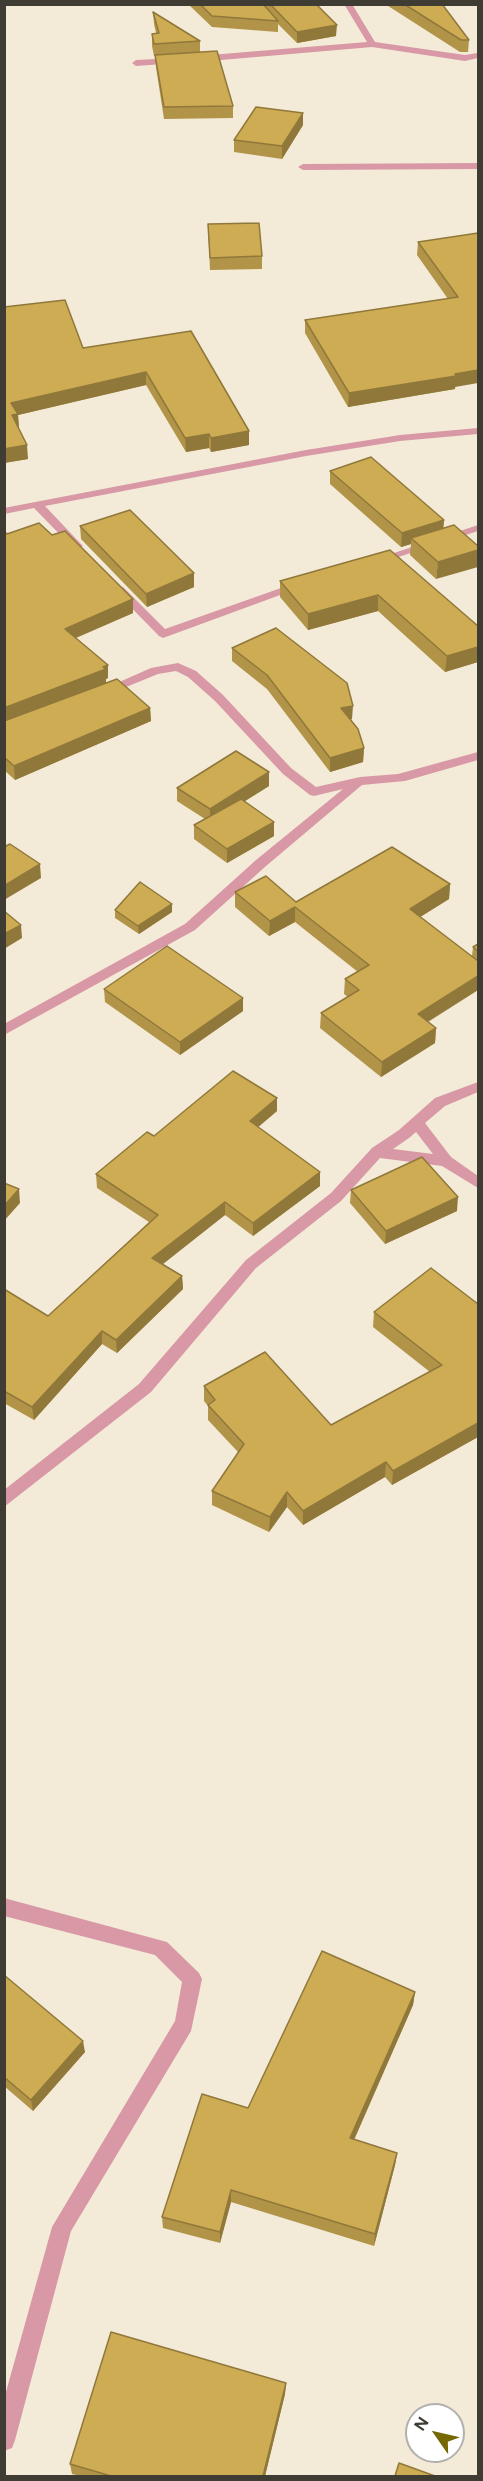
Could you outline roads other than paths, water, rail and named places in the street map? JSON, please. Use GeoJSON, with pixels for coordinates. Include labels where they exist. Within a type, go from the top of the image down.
{"type":"FeatureCollection","features":[{"type":"Feature","properties":{"kind":"street"},"geometry":{"type":"LineString","coordinates":[[348,4],[372,44]]}},
{"type":"Feature","properties":{"kind":"street"},"geometry":{"type":"LineString","coordinates":[[136,63],[372,44],[465,58],[478,56]]}},
{"type":"Feature","properties":{"kind":"street"},"geometry":{"type":"LineString","coordinates":[[303,167],[478,166]]}},
{"type":"Feature","properties":{"kind":"street"},"geometry":{"type":"LineString","coordinates":[[4,511],[306,453],[400,438],[478,431]]}},
{"type":"Feature","properties":{"kind":"street"},"geometry":{"type":"LineString","coordinates":[[37,505],[84,554]]}},
{"type":"Feature","properties":{"kind":"street"},"geometry":{"type":"LineString","coordinates":[[368,563],[478,528]]}},
{"type":"Feature","properties":{"kind":"street"},"geometry":{"type":"LineString","coordinates":[[108,578],[163,634],[312,581]]}},
{"type":"Feature","properties":{"kind":"street"},"geometry":{"type":"LineString","coordinates":[[90,697],[156,671],[177,667],[192,674],[219,698],[287,771],[314,792],[360,781],[405,777],[403,776],[478,756]]}},
{"type":"Feature","properties":{"kind":"street"},"geometry":{"type":"LineString","coordinates":[[4,1030],[190,927],[261,863],[360,781]]}},
{"type":"Feature","properties":{"kind":"street"},"geometry":{"type":"LineString","coordinates":[[4,1500],[145,1388],[251,1264],[336,1197],[377,1152],[417,1123],[440,1102],[478,1087]]}},
{"type":"Feature","properties":{"kind":"street"},"geometry":{"type":"LineString","coordinates":[[417,1123],[446,1161],[478,1183]]}},
{"type":"Feature","properties":{"kind":"street"},"geometry":{"type":"LineString","coordinates":[[377,1152],[446,1161]]}},
{"type":"Feature","properties":{"kind":"street"},"geometry":{"type":"LineString","coordinates":[[4,1907],[160,1948],[192,1979],[184,2024],[62,2227],[4,2440]]}}]}
